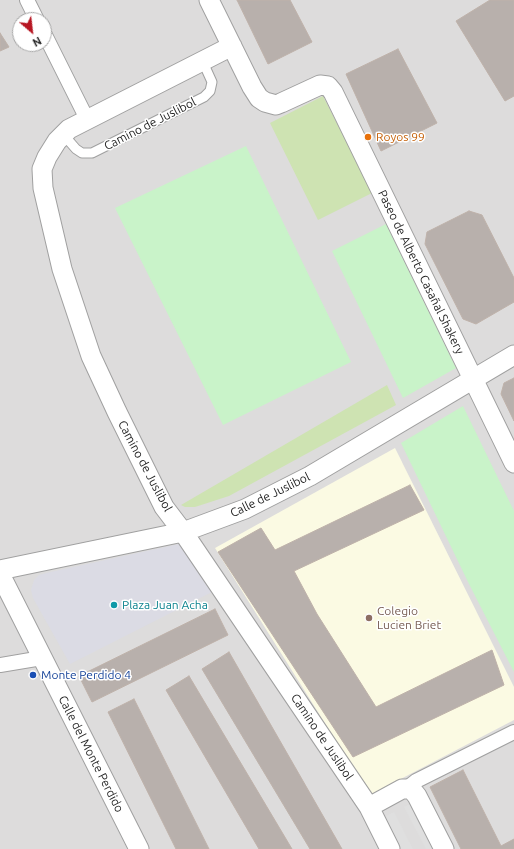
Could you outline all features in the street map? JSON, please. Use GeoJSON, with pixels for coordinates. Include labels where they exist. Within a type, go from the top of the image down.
{"type":"FeatureCollection","features":[{"type":"Feature","properties":{"kind":"street"},"geometry":{"type":"LineString","coordinates":[[27,0],[33,12]]}},
{"type":"Feature","properties":{"kind":"street"},"geometry":{"type":"LineString","coordinates":[[209,0],[232,46]]}},
{"type":"Feature","properties":{"kind":"street","name":"Camino de Juslibol"},"geometry":{"type":"LineString","coordinates":[[232,46],[74,126],[64,133],[47,157],[42,169],[42,177],[62,269],[92,356],[104,384],[164,507],[183,532],[369,807],[390,849]]}},
{"type":"Feature","properties":{"kind":"street","name":"Paseo de Alberto Casañal Shakery"},"geometry":{"type":"LineString","coordinates":[[232,46],[259,98],[270,104],[276,105],[324,84],[331,88],[514,463]]}},
{"type":"Feature","properties":{"kind":"street"},"geometry":{"type":"LineString","coordinates":[[52,49],[87,119]]}},
{"type":"Feature","properties":{"kind":"street","name":"Calle de Juslibol"},"geometry":{"type":"LineString","coordinates":[[0,570],[183,532],[245,509],[310,476],[514,355]]}},
{"type":"Feature","properties":{"kind":"street","name":"Calle del Monte Perdido"},"geometry":{"type":"LineString","coordinates":[[0,574],[139,849]]}},
{"type":"Feature","properties":{"kind":"street"},"geometry":{"type":"LineString","coordinates":[[0,665],[42,658]]}},
{"type":"Feature","properties":{"kind":"street"},"geometry":{"type":"LineString","coordinates":[[369,807],[406,789],[416,781],[514,732]]}},
{"type":"Feature","properties":{"kind":"street"},"geometry":{"type":"LineString","coordinates":[[406,789],[413,791],[417,796],[444,849]]}},
{"type":"Feature","properties":{"kind":"lane","name":"Camino de Juslibol"},"geometry":{"type":"LineString","coordinates":[[64,133],[76,149],[82,153],[92,153],[204,97],[210,91],[212,82],[202,60]]}},
{"type":"Feature","properties":{"kind":"shaded area"},"geometry":{"type":"Polygon","coordinates":[[[0,0],[514,0],[514,849],[0,849],[0,0]]]}},
{"type":"Feature","properties":{"kind":"shaded area","name":"Colegio Lucien Briet"},"geometry":{"type":"Polygon","coordinates":[[[395,448],[514,687],[514,720],[370,795],[215,548],[395,448]]]}},
{"type":"Feature","properties":{"kind":"shaded area","name":"Plaza Juan Acha"},"geometry":{"type":"Polygon","coordinates":[[[179,544],[185,548],[212,592],[70,664],[33,598],[31,590],[34,580],[39,575],[46,573],[179,544]]]}},
{"type":"Feature","properties":{"kind":"shaded area"},"geometry":{"type":"Polygon","coordinates":[[[415,802],[439,849],[426,849],[404,807],[415,802]]]}},
{"type":"Feature","properties":{"kind":"shaded area"},"geometry":{"type":"Polygon","coordinates":[[[394,812],[413,849],[400,849],[384,817],[394,812]]]}},
{"type":"Feature","properties":{"kind":"green space"},"geometry":{"type":"Polygon","coordinates":[[[323,96],[372,193],[318,220],[270,123],[323,96]]]}},
{"type":"Feature","properties":{"kind":"green space"},"geometry":{"type":"Polygon","coordinates":[[[246,146],[351,362],[223,425],[115,208],[246,146]]]}},
{"type":"Feature","properties":{"kind":"green space"},"geometry":{"type":"Polygon","coordinates":[[[386,224],[456,368],[403,398],[332,251],[386,224]]]}},
{"type":"Feature","properties":{"kind":"green space"},"geometry":{"type":"Polygon","coordinates":[[[387,385],[396,405],[229,496],[195,507],[185,507],[181,505],[387,385]]]}},
{"type":"Feature","properties":{"kind":"green space"},"geometry":{"type":"Polygon","coordinates":[[[463,406],[514,511],[514,672],[469,584],[401,443],[463,406]]]}},
{"type":"Feature","properties":{"kind":"building"},"geometry":{"type":"Polygon","coordinates":[[[237,0],[290,0],[312,42],[268,64],[237,0]]]}},
{"type":"Feature","properties":{"kind":"building"},"geometry":{"type":"Polygon","coordinates":[[[490,0],[514,0],[514,96],[505,101],[456,21],[490,0]]]}},
{"type":"Feature","properties":{"kind":"building"},"geometry":{"type":"Polygon","coordinates":[[[0,33],[9,47],[0,51],[0,33]]]}},
{"type":"Feature","properties":{"kind":"building"},"geometry":{"type":"Polygon","coordinates":[[[398,49],[437,123],[381,151],[346,74],[398,49]]]}},
{"type":"Feature","properties":{"kind":"building"},"geometry":{"type":"Polygon","coordinates":[[[469,211],[482,215],[514,278],[514,302],[476,324],[463,319],[425,244],[427,232],[469,211]]]}},
{"type":"Feature","properties":{"kind":"building"},"geometry":{"type":"Polygon","coordinates":[[[514,378],[514,421],[501,394],[504,383],[514,378]]]}},
{"type":"Feature","properties":{"kind":"building"},"geometry":{"type":"Polygon","coordinates":[[[410,485],[424,510],[294,571],[317,614],[376,707],[492,650],[504,685],[353,757],[218,552],[261,528],[275,550],[410,485]]]}},
{"type":"Feature","properties":{"kind":"building"},"geometry":{"type":"Polygon","coordinates":[[[215,609],[228,635],[92,702],[79,676],[215,609]]]}},
{"type":"Feature","properties":{"kind":"building"},"geometry":{"type":"Polygon","coordinates":[[[229,652],[342,849],[310,849],[202,669],[229,652]]]}},
{"type":"Feature","properties":{"kind":"building"},"geometry":{"type":"Polygon","coordinates":[[[189,676],[292,849],[259,849],[166,690],[189,676]]]}},
{"type":"Feature","properties":{"kind":"building"},"geometry":{"type":"Polygon","coordinates":[[[134,699],[209,849],[176,849],[108,712],[134,699]]]}},
{"type":"Feature","properties":{"kind":"building"},"geometry":{"type":"Polygon","coordinates":[[[463,770],[501,846],[514,839],[514,849],[461,849],[430,787],[463,770]]]}},
{"type":"Feature","properties":{"kind":"place","name":"Royos 99"},"geometry":{"type":"Point","coordinates":[368,137]}},
{"type":"Feature","properties":{"kind":"place","name":"Plaza Juan Acha"},"geometry":{"type":"Point","coordinates":[114,605]}},
{"type":"Feature","properties":{"kind":"place","name":"Colegio Lucien Briet"},"geometry":{"type":"Point","coordinates":[369,618]}},
{"type":"Feature","properties":{"kind":"place","name":"Monte Perdido 4"},"geometry":{"type":"Point","coordinates":[33,675]}}]}
